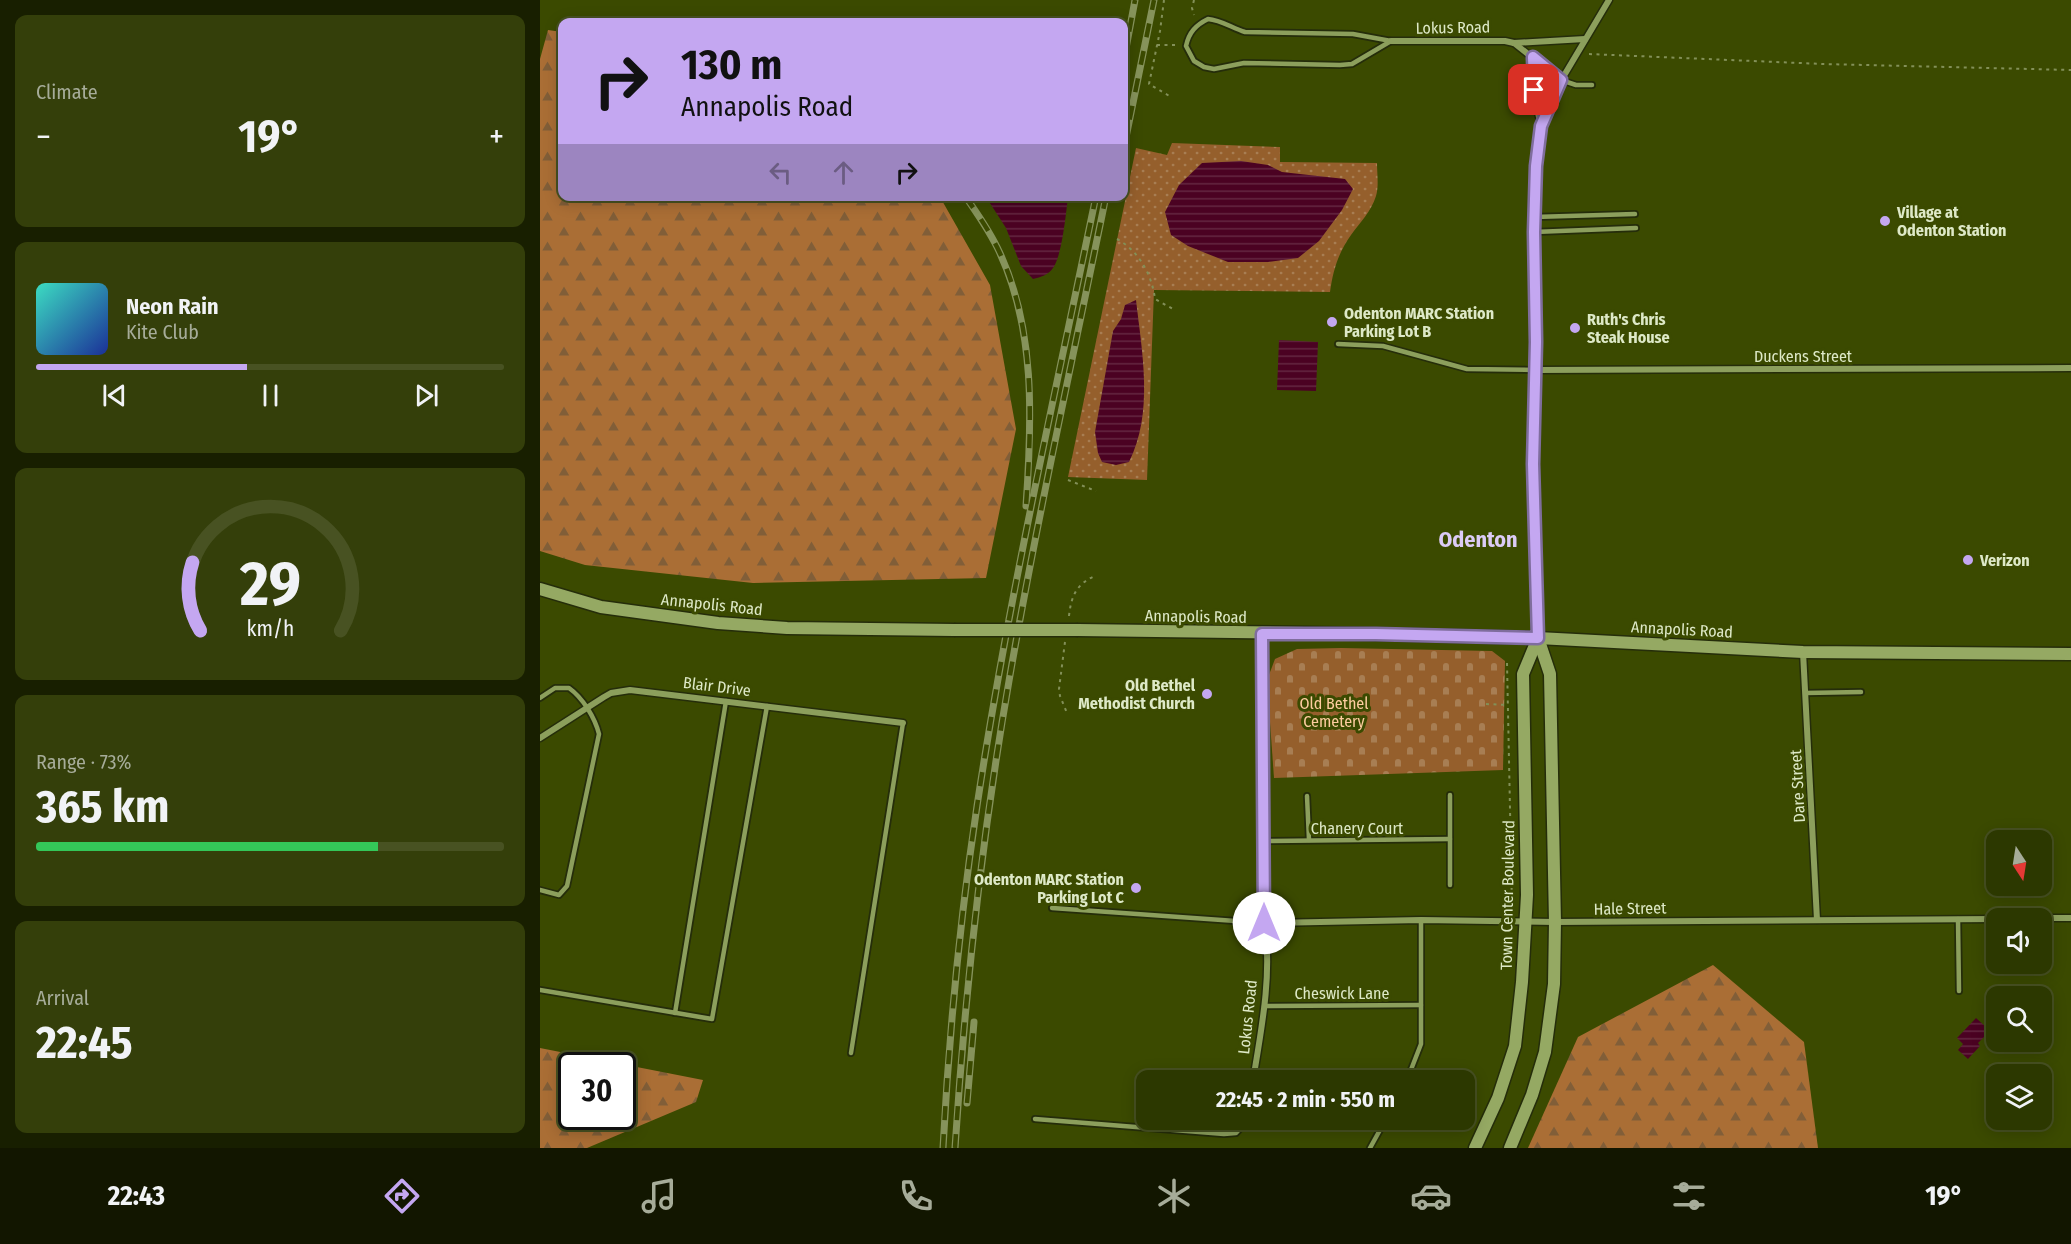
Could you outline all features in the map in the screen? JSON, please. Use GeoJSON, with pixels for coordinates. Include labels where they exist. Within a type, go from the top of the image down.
{"type":"FeatureCollection","features":[{"type":"Feature","properties":{"kind":"main road","name":"Annapolis Road"},"geometry":{"type":"LineString","coordinates":[[540,589],[601,607],[718,623],[787,628],[1376,634],[1538,638],[1803,652],[2071,654]]}},
{"type":"Feature","properties":{"kind":"main road","name":"Town Center Boulevard"},"geometry":{"type":"LineString","coordinates":[[1475,1148],[1498,1098],[1515,1046],[1526,921],[1523,674],[1538,638]]}},
{"type":"Feature","properties":{"kind":"main road","name":"Town Center Boulevard"},"geometry":{"type":"LineString","coordinates":[[1510,1148],[1533,1095],[1545,1052],[1554,984],[1550,674],[1538,638]]}},
{"type":"Feature","properties":{"kind":"street","name":"Town Center Boulevard"},"geometry":{"type":"LineString","coordinates":[[1538,638],[1533,464],[1536,370],[1534,217],[1537,145],[1541,126],[1561,80],[1609,0]]}},
{"type":"Feature","properties":{"kind":"street","name":"Lokus Road"},"geometry":{"type":"LineString","coordinates":[[1391,41],[1489,39],[1514,43],[1586,39]]}},
{"type":"Feature","properties":{"kind":"street","name":"Lokus Road"},"geometry":{"type":"LineString","coordinates":[[1514,43],[1561,80]]}},
{"type":"Feature","properties":{"kind":"street"},"geometry":{"type":"LineString","coordinates":[[1533,57],[1534,97],[1541,126]]}},
{"type":"Feature","properties":{"kind":"street","name":"Duckens Street"},"geometry":{"type":"LineString","coordinates":[[1536,370],[2071,368]]}},
{"type":"Feature","properties":{"kind":"street","name":"Lokus Road"},"geometry":{"type":"LineString","coordinates":[[1254,1070],[1264,1006],[1267,938],[1264,923],[1262,634]]}},
{"type":"Feature","properties":{"kind":"street","name":"Dare Street"},"geometry":{"type":"LineString","coordinates":[[1803,652],[1817,920]]}},
{"type":"Feature","properties":{"kind":"street","name":"Blair Drive"},"geometry":{"type":"LineString","coordinates":[[540,738],[612,693],[630,690],[903,723]]}},
{"type":"Feature","properties":{"kind":"street"},"geometry":{"type":"LineString","coordinates":[[2052,918],[2071,918]]}},
{"type":"Feature","properties":{"kind":"street","name":"Hale Street"},"geometry":{"type":"LineString","coordinates":[[1264,923],[1421,920],[1555,922],[1986,919]]}},
{"type":"Feature","properties":{"kind":"lane"},"geometry":{"type":"LineString","coordinates":[[1208,19],[1219,20],[1245,32],[1353,34],[1391,41],[1352,64],[1244,63],[1214,69],[1204,67],[1194,61],[1186,46],[1197,24],[1208,19]]}},
{"type":"Feature","properties":{"kind":"lane"},"geometry":{"type":"LineString","coordinates":[[1561,80],[1576,85],[1592,85]]}},
{"type":"Feature","properties":{"kind":"lane"},"geometry":{"type":"LineString","coordinates":[[1534,217],[1635,214]]}},
{"type":"Feature","properties":{"kind":"lane"},"geometry":{"type":"LineString","coordinates":[[1534,232],[1636,228]]}},
{"type":"Feature","properties":{"kind":"lane"},"geometry":{"type":"LineString","coordinates":[[1338,344],[1383,346],[1467,369],[1536,370]]}},
{"type":"Feature","properties":{"kind":"lane"},"geometry":{"type":"LineString","coordinates":[[540,698],[555,688],[565,687],[576,694],[597,724],[600,734],[567,886],[559,895],[540,890]]}},
{"type":"Feature","properties":{"kind":"lane"},"geometry":{"type":"LineString","coordinates":[[1806,693],[1861,692]]}},
{"type":"Feature","properties":{"kind":"lane"},"geometry":{"type":"LineString","coordinates":[[675,1013],[726,701]]}},
{"type":"Feature","properties":{"kind":"lane"},"geometry":{"type":"LineString","coordinates":[[540,990],[712,1019],[767,706]]}},
{"type":"Feature","properties":{"kind":"lane"},"geometry":{"type":"LineString","coordinates":[[850,1053],[903,723]]}},
{"type":"Feature","properties":{"kind":"lane"},"geometry":{"type":"LineString","coordinates":[[1450,795],[1450,885]]}},
{"type":"Feature","properties":{"kind":"lane"},"geometry":{"type":"LineString","coordinates":[[1307,796],[1309,840]]}},
{"type":"Feature","properties":{"kind":"lane","name":"Chanery Court"},"geometry":{"type":"LineString","coordinates":[[1264,841],[1450,839]]}},
{"type":"Feature","properties":{"kind":"lane"},"geometry":{"type":"LineString","coordinates":[[1052,908],[1264,923]]}},
{"type":"Feature","properties":{"kind":"lane"},"geometry":{"type":"LineString","coordinates":[[1958,919],[1959,991]]}},
{"type":"Feature","properties":{"kind":"lane"},"geometry":{"type":"LineString","coordinates":[[1411,1070],[1421,1044],[1421,920]]}},
{"type":"Feature","properties":{"kind":"lane","name":"Cheswick Lane"},"geometry":{"type":"LineString","coordinates":[[1264,1006],[1421,1005]]}},
{"type":"Feature","properties":{"kind":"lane"},"geometry":{"type":"LineString","coordinates":[[1035,1119],[1136,1127]]}},
{"type":"Feature","properties":{"kind":"lane"},"geometry":{"type":"LineString","coordinates":[[1174,1130],[1224,1134],[1236,1133],[1238,1130]]}},
{"type":"Feature","properties":{"kind":"lane"},"geometry":{"type":"LineString","coordinates":[[1370,1148],[1380,1130]]}},
{"type":"Feature","properties":{"kind":"path"},"geometry":{"type":"LineString","coordinates":[[1164,0],[1149,84],[1171,98]]}},
{"type":"Feature","properties":{"kind":"path"},"geometry":{"type":"LineString","coordinates":[[1194,0],[1192,8],[1197,24]]}},
{"type":"Feature","properties":{"kind":"path"},"geometry":{"type":"LineString","coordinates":[[1157,45],[1186,46]]}},
{"type":"Feature","properties":{"kind":"path"},"geometry":{"type":"LineString","coordinates":[[1589,54],[1835,65],[2071,70]]}},
{"type":"Feature","properties":{"kind":"path"},"geometry":{"type":"LineString","coordinates":[[1117,239],[1133,250],[1142,263],[1151,282],[1155,299],[1173,309]]}},
{"type":"Feature","properties":{"kind":"path"},"geometry":{"type":"LineString","coordinates":[[1068,480],[1096,492]]}},
{"type":"Feature","properties":{"kind":"path"},"geometry":{"type":"LineString","coordinates":[[1071,598],[1083,582],[1095,576]]}},
{"type":"Feature","properties":{"kind":"path"},"geometry":{"type":"LineString","coordinates":[[1063,656],[1059,689],[1067,713]]}},
{"type":"Feature","properties":{"kind":"path"},"geometry":{"type":"LineString","coordinates":[[1507,663],[1513,911]]}},
{"type":"Feature","properties":{"kind":"path"},"geometry":{"type":"LineString","coordinates":[[1486,705],[1508,705]]}},
{"type":"Feature","properties":{"kind":"green space"},"geometry":{"type":"Polygon","coordinates":[[[548,30],[558,31],[558,201],[942,201],[990,285],[1016,429],[986,578],[753,583],[585,565],[540,551],[540,59],[548,30]]]}},
{"type":"Feature","properties":{"kind":"green space"},"geometry":{"type":"Polygon","coordinates":[[[1172,143],[1280,147],[1280,162],[1377,163],[1376,196],[1339,255],[1330,292],[1154,290],[1147,480],[1068,477],[1125,201],[1128,201],[1128,187],[1136,148],[1167,155],[1172,143]]]}},
{"type":"Feature","properties":{"kind":"green space","name":"Old Bethel Cemetery"},"geometry":{"type":"Polygon","coordinates":[[[1297,649],[1492,651],[1505,661],[1503,770],[1274,778],[1267,680],[1275,659],[1297,649]]]}},
{"type":"Feature","properties":{"kind":"green space"},"geometry":{"type":"Polygon","coordinates":[[[1713,965],[1804,1042],[1818,1148],[1528,1148],[1578,1037],[1713,965]]]}},
{"type":"Feature","properties":{"kind":"green space"},"geometry":{"type":"Polygon","coordinates":[[[540,1048],[560,1052],[558,1052],[558,1130],[630,1130],[587,1148],[540,1148],[540,1048]]]}},
{"type":"Feature","properties":{"kind":"green space"},"geometry":{"type":"Polygon","coordinates":[[[636,1067],[703,1080],[696,1102],[636,1127],[636,1067]]]}},
{"type":"Feature","properties":{"kind":"shaded area"},"geometry":{"type":"Polygon","coordinates":[[[1241,161],[1268,165],[1282,172],[1345,179],[1353,189],[1342,210],[1319,241],[1298,258],[1268,262],[1228,262],[1188,246],[1171,235],[1165,212],[1179,185],[1202,163],[1241,161]]]}},
{"type":"Feature","properties":{"kind":"shaded area"},"geometry":{"type":"Polygon","coordinates":[[[989,201],[1067,201],[1059,254],[1053,268],[1042,276],[1033,279],[1021,266],[1006,228],[989,201]]]}},
{"type":"Feature","properties":{"kind":"shaded area"},"geometry":{"type":"Polygon","coordinates":[[[1136,300],[1143,361],[1144,403],[1137,443],[1129,462],[1116,465],[1102,462],[1098,453],[1095,432],[1113,331],[1121,319],[1125,305],[1136,300]]]}},
{"type":"Feature","properties":{"kind":"shaded area"},"geometry":{"type":"Polygon","coordinates":[[[1279,340],[1318,342],[1316,391],[1277,390],[1279,340]]]}},
{"type":"Feature","properties":{"kind":"shaded area"},"geometry":{"type":"Polygon","coordinates":[[[1976,1018],[1986,1027],[1986,1035],[1968,1059],[1958,1050],[1963,1044],[1957,1038],[1976,1018]]]}},
{"type":"Feature","properties":{"kind":"railway"},"geometry":{"type":"LineString","coordinates":[[1128,38],[1135,0]]}},
{"type":"Feature","properties":{"kind":"railway"},"geometry":{"type":"LineString","coordinates":[[1128,127],[1154,0]]}},
{"type":"Feature","properties":{"kind":"railway"},"geometry":{"type":"LineString","coordinates":[[968,201],[997,247],[1010,277],[1019,309],[1025,341],[1030,407],[1026,506]]}},
{"type":"Feature","properties":{"kind":"railway"},"geometry":{"type":"LineString","coordinates":[[943,1148],[948,1062],[960,934],[989,729],[1032,500],[1095,201]]}},
{"type":"Feature","properties":{"kind":"railway"},"geometry":{"type":"LineString","coordinates":[[955,1148],[976,914],[999,739],[1031,560],[1105,201]]}},
{"type":"Feature","properties":{"kind":"railway"},"geometry":{"type":"LineString","coordinates":[[967,1103],[974,1022]]}},
{"type":"Feature","properties":{"kind":"place","name":"Village at Odenton Station"},"geometry":{"type":"Point","coordinates":[1885,221]}},
{"type":"Feature","properties":{"kind":"place","name":"Odenton MARC Station Parking Lot B"},"geometry":{"type":"Point","coordinates":[1332,322]}},
{"type":"Feature","properties":{"kind":"place","name":"Ruth's Chris Steak House"},"geometry":{"type":"Point","coordinates":[1575,328]}},
{"type":"Feature","properties":{"kind":"place","name":"Verizon"},"geometry":{"type":"Point","coordinates":[1968,560]}},
{"type":"Feature","properties":{"kind":"place","name":"Old Bethel Methodist Church"},"geometry":{"type":"Point","coordinates":[1207,694]}},
{"type":"Feature","properties":{"kind":"place","name":"Odenton MARC Station Parking Lot C"},"geometry":{"type":"Point","coordinates":[1136,888]}},
{"type":"Feature","properties":{"kind":"district","name":"Odenton"},"geometry":{"type":"Point","coordinates":[1478,539]}},
{"type":"Feature","properties":{"kind":"route"},"geometry":{"type":"LineString","coordinates":[[1264,923],[1262,634],[1538,638],[1533,464],[1536,370],[1534,232],[1536,166],[1541,126],[1561,80],[1533,57],[1534,90]]}}]}
